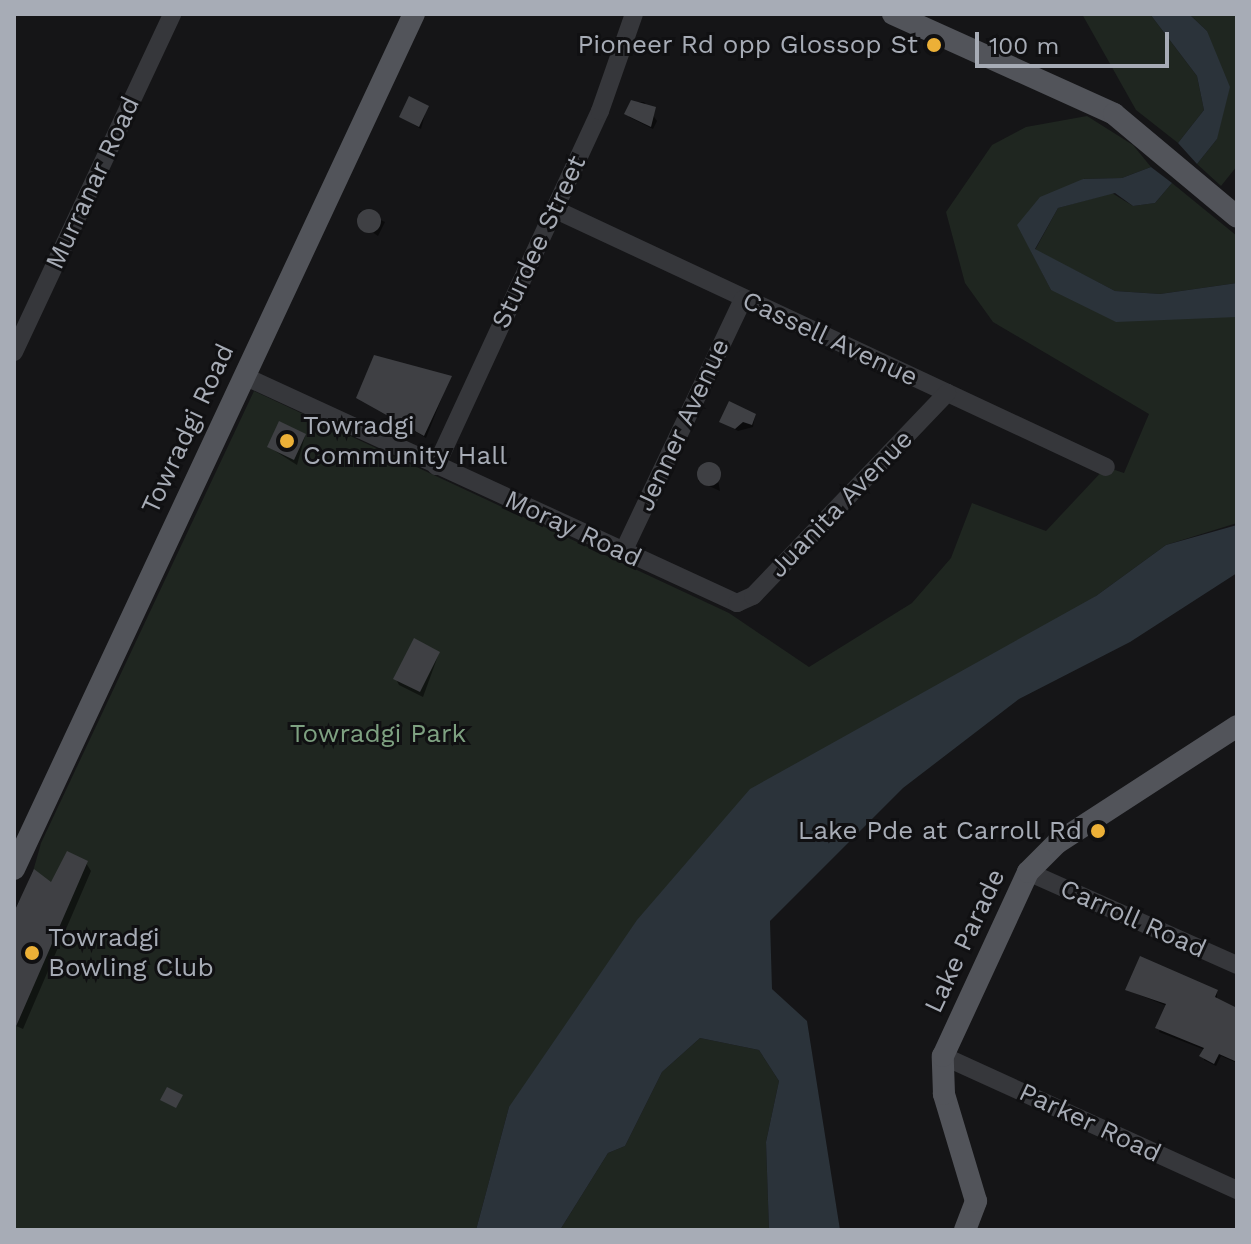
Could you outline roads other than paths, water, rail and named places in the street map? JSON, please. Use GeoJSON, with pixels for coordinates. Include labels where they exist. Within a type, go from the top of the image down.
{"type":"FeatureCollection","features":[{"type":"Feature","properties":{"kind":"main road","name":"Towradgi Road"},"geometry":{"type":"LineString","coordinates":[[14,869],[414,14]]}},
{"type":"Feature","properties":{"kind":"main road"},"geometry":{"type":"LineString","coordinates":[[893,14],[1097,104],[1153,146],[1237,217]]}},
{"type":"Feature","properties":{"kind":"main road","name":"Lake Parade"},"geometry":{"type":"LineString","coordinates":[[965,1230],[976,1201],[944,1094],[943,1056],[1028,872],[1057,843],[1237,726]]}},
{"type":"Feature","properties":{"kind":"street","name":"Murranar Road"},"geometry":{"type":"LineString","coordinates":[[14,352],[172,14]]}},
{"type":"Feature","properties":{"kind":"street","name":"Sturdee Street"},"geometry":{"type":"LineString","coordinates":[[436,466],[600,111],[634,14]]}},
{"type":"Feature","properties":{"kind":"street","name":"Cassell Avenue"},"geometry":{"type":"LineString","coordinates":[[554,209],[1106,467]]}},
{"type":"Feature","properties":{"kind":"street","name":"Jenner Avenue"},"geometry":{"type":"LineString","coordinates":[[623,552],[743,299]]}},
{"type":"Feature","properties":{"kind":"street","name":"Moray Road"},"geometry":{"type":"LineString","coordinates":[[244,376],[727,601]]}},
{"type":"Feature","properties":{"kind":"street","name":"Juanita Avenue"},"geometry":{"type":"LineString","coordinates":[[727,601],[753,596],[947,393]]}},
{"type":"Feature","properties":{"kind":"street","name":"Carroll Road"},"geometry":{"type":"LineString","coordinates":[[1028,872],[1237,965]]}},
{"type":"Feature","properties":{"kind":"street","name":"Parker Road"},"geometry":{"type":"LineString","coordinates":[[943,1056],[1237,1190]]}},
{"type":"Feature","properties":{"kind":"place","name":"Pioneer Rd opp Glossop St"},"geometry":{"type":"Point","coordinates":[934,45]}},
{"type":"Feature","properties":{"kind":"place","name":"Towradgi Community Hall"},"geometry":{"type":"Point","coordinates":[287,441]}},
{"type":"Feature","properties":{"kind":"place","name":"Lake Pde at Carroll Rd"},"geometry":{"type":"Point","coordinates":[1098,831]}},
{"type":"Feature","properties":{"kind":"place","name":"Towradgi Bowling Club"},"geometry":{"type":"Point","coordinates":[32,953]}},
{"type":"Feature","properties":{"kind":"park label","name":"Towradgi Park"},"geometry":{"type":"Point","coordinates":[378,734]}}]}
